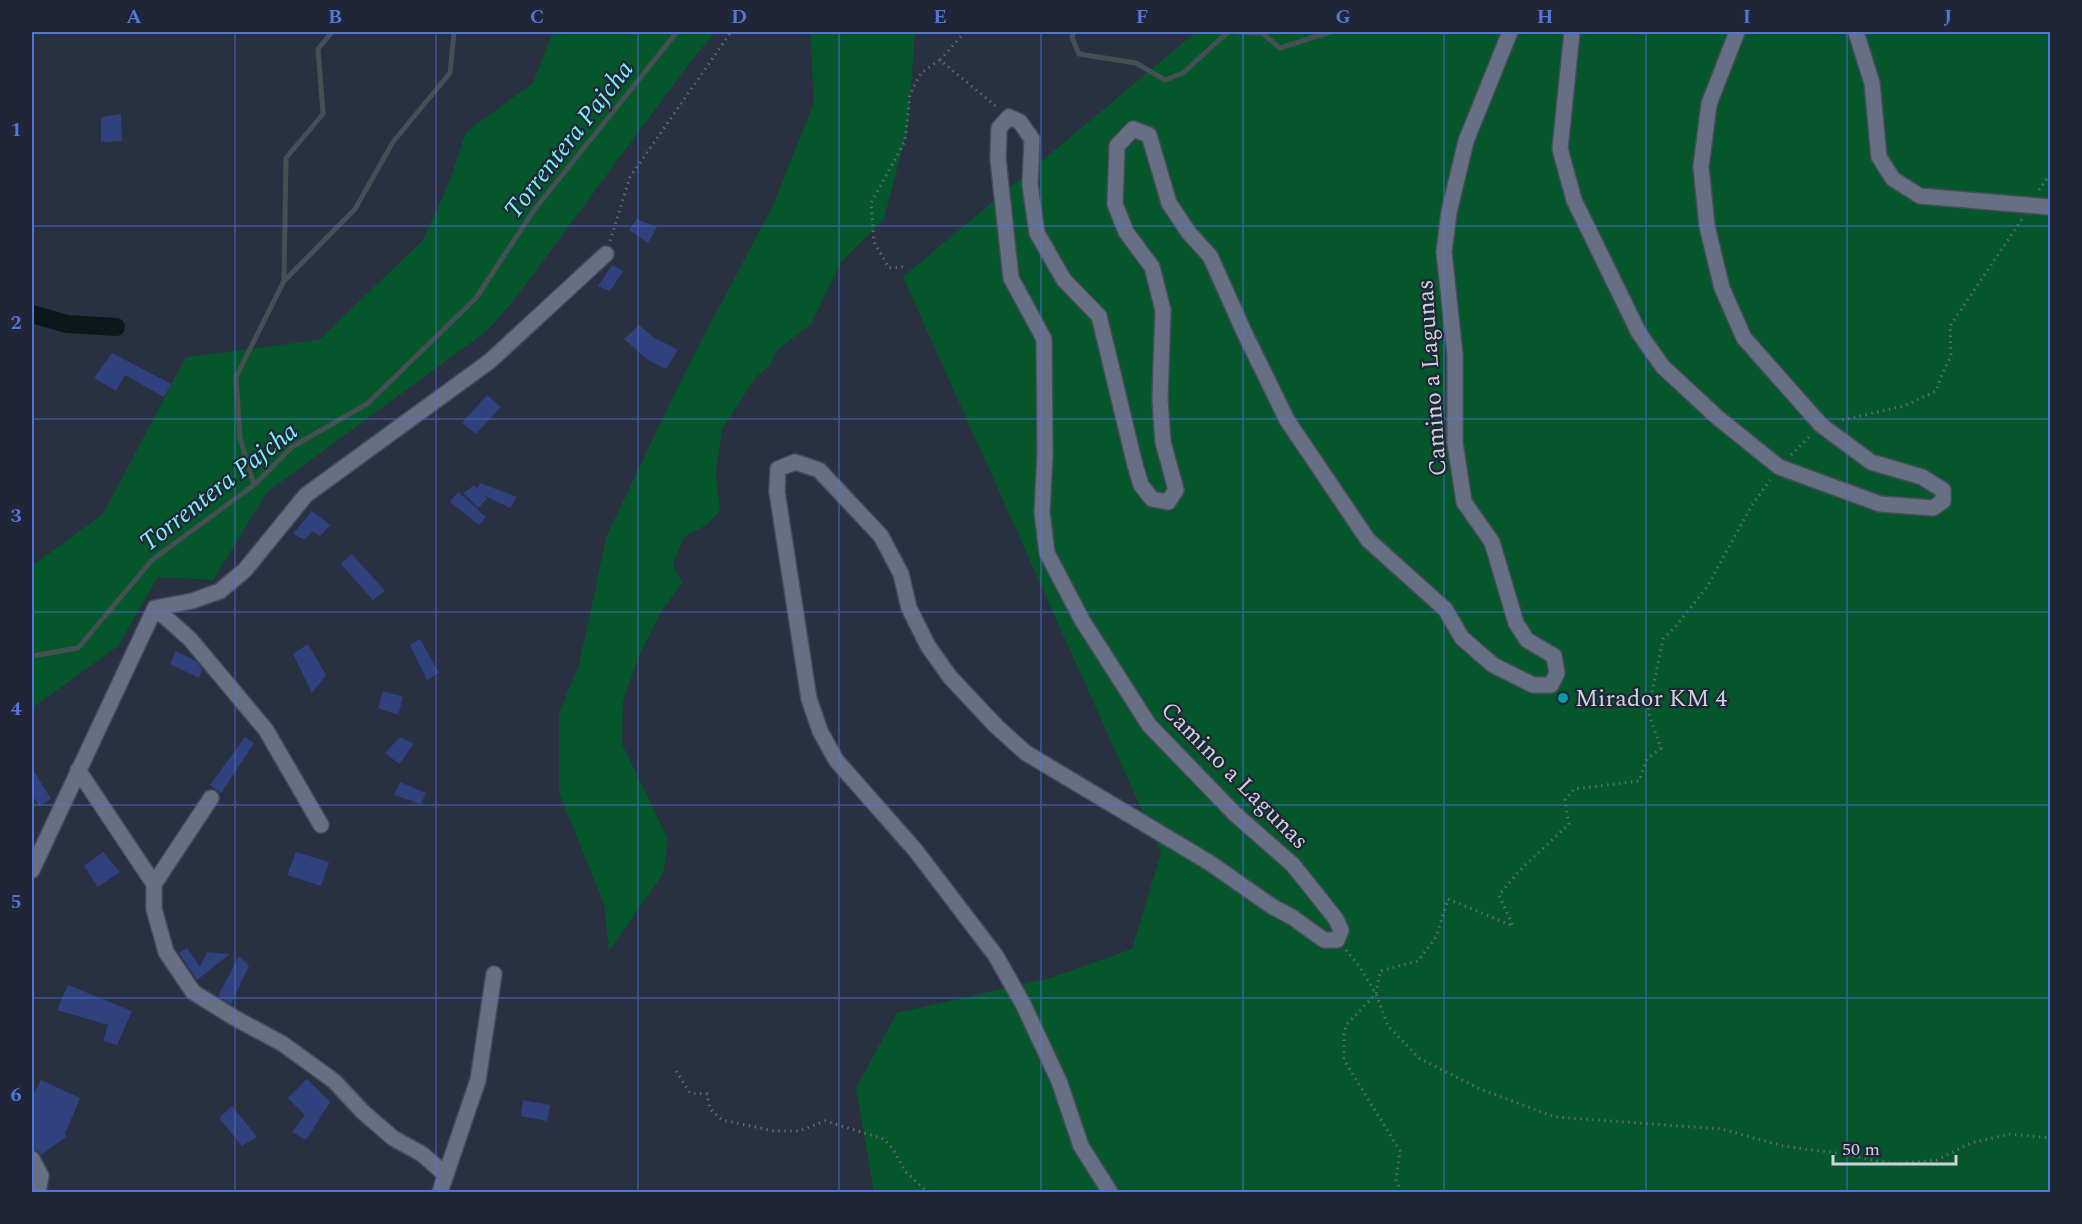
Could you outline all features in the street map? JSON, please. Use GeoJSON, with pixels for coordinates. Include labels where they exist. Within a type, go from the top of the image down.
{"type":"FeatureCollection","features":[{"type":"Feature","properties":{"kind":"street","name":"Camino a Lagunas"},"geometry":{"type":"LineString","coordinates":[[1337,940],[1341,930],[1335,919],[1293,865],[1235,814],[1149,725],[1082,620],[1047,553],[1042,512],[1045,454],[1044,339],[1011,279],[998,159],[999,128],[1009,117],[1020,122],[1032,139],[1030,185],[1037,233],[1064,280],[1099,316],[1135,465],[1141,485],[1152,499],[1168,501],[1176,490],[1163,442],[1160,399],[1163,310],[1152,267],[1126,232],[1115,204],[1117,146],[1133,129],[1149,135],[1169,203],[1189,233],[1210,256],[1287,420],[1368,540],[1445,609],[1462,638],[1493,665],[1533,686],[1551,685],[1557,674],[1554,656],[1527,640],[1516,622],[1492,542],[1464,502],[1455,443],[1455,355],[1444,252],[1449,212],[1466,141],[1510,32]]}},
{"type":"Feature","properties":{"kind":"street"},"geometry":{"type":"LineString","coordinates":[[1572,32],[1560,150],[1574,200],[1596,248],[1639,333],[1663,367],[1717,417],[1779,467],[1833,489],[1880,504],[1933,508],[1943,501],[1944,490],[1922,477],[1871,462],[1821,425],[1744,338],[1722,288],[1707,226],[1701,167],[1709,104],[1737,32]]}},
{"type":"Feature","properties":{"kind":"street"},"geometry":{"type":"LineString","coordinates":[[1856,32],[1872,82],[1879,157],[1893,179],[1920,196],[2050,207]]}},
{"type":"Feature","properties":{"kind":"street"},"geometry":{"type":"LineString","coordinates":[[155,608],[192,601],[219,591],[245,570],[306,495],[490,361],[606,254]]}},
{"type":"Feature","properties":{"kind":"street"},"geometry":{"type":"LineString","coordinates":[[1110,1192],[1081,1146],[1059,1081],[1023,1004],[996,956],[916,851],[836,760],[820,731],[809,699],[777,492],[778,469],[795,462],[819,470],[881,536],[901,574],[909,608],[928,646],[958,685],[996,726],[1026,753],[1210,863],[1324,940],[1337,940]]}},
{"type":"Feature","properties":{"kind":"street"},"geometry":{"type":"LineString","coordinates":[[32,870],[155,608]]}},
{"type":"Feature","properties":{"kind":"street"},"geometry":{"type":"LineString","coordinates":[[155,608],[190,639],[266,730],[321,825]]}},
{"type":"Feature","properties":{"kind":"street"},"geometry":{"type":"LineString","coordinates":[[78,770],[153,884],[154,909],[166,952],[193,992],[232,1017],[292,1050],[334,1081],[363,1112],[393,1138],[422,1154],[446,1175]]}},
{"type":"Feature","properties":{"kind":"street"},"geometry":{"type":"LineString","coordinates":[[153,884],[211,798]]}},
{"type":"Feature","properties":{"kind":"street"},"geometry":{"type":"LineString","coordinates":[[440,1192],[478,1080],[494,974]]}},
{"type":"Feature","properties":{"kind":"street"},"geometry":{"type":"LineString","coordinates":[[32,1159],[41,1176],[38,1192]]}},
{"type":"Feature","properties":{"kind":"path"},"geometry":{"type":"LineString","coordinates":[[606,254],[630,177],[731,32]]}},
{"type":"Feature","properties":{"kind":"path"},"geometry":{"type":"LineString","coordinates":[[903,267],[889,268],[874,242],[871,203],[905,141],[910,94],[921,73],[940,60],[965,32]]}},
{"type":"Feature","properties":{"kind":"path"},"geometry":{"type":"LineString","coordinates":[[940,60],[1009,117]]}},
{"type":"Feature","properties":{"kind":"path"},"geometry":{"type":"LineString","coordinates":[[1401,1192],[1396,1180],[1400,1151],[1344,1060],[1346,1024],[1376,994],[1380,971],[1418,961],[1436,937],[1448,899],[1514,926],[1499,895],[1520,870],[1569,824],[1565,800],[1574,789],[1640,781],[1647,759],[1661,748],[1648,712],[1663,639],[1707,587],[1752,505],[1779,467],[1821,425],[1904,406],[1936,391],[1951,356],[1950,326],[2050,174]]}},
{"type":"Feature","properties":{"kind":"path"},"geometry":{"type":"LineString","coordinates":[[1337,940],[1359,966],[1376,994],[1388,1026],[1419,1058],[1480,1089],[1555,1117],[1722,1129],[1783,1146],[1894,1164],[1937,1160],[1971,1143],[2010,1134],[2050,1138]]}},
{"type":"Feature","properties":{"kind":"path"},"geometry":{"type":"LineString","coordinates":[[676,1071],[690,1093],[707,1094],[710,1109],[722,1120],[774,1131],[799,1131],[825,1121],[884,1139],[905,1171],[927,1192]]}},
{"type":"Feature","properties":{"kind":"green space"},"geometry":{"type":"Polygon","coordinates":[[[553,32],[716,32],[697,53],[517,296],[488,330],[267,492],[213,580],[158,577],[118,646],[32,708],[32,566],[103,514],[186,357],[319,340],[423,240],[448,185],[466,132],[533,83],[553,32]]]}},
{"type":"Feature","properties":{"kind":"green space"},"geometry":{"type":"Polygon","coordinates":[[[810,32],[915,32],[908,127],[884,219],[842,261],[811,324],[777,350],[771,364],[756,377],[722,429],[716,473],[720,510],[708,524],[684,537],[673,565],[682,583],[661,612],[639,656],[623,701],[622,744],[668,839],[663,874],[609,951],[604,904],[559,793],[559,713],[579,665],[607,535],[685,372],[772,207],[814,103],[810,32]]]}},
{"type":"Feature","properties":{"kind":"green space"},"geometry":{"type":"Polygon","coordinates":[[[1196,32],[2050,32],[2050,1192],[874,1192],[856,1088],[897,1013],[1047,979],[1132,949],[1161,853],[903,277],[1196,32]]]}},
{"type":"Feature","properties":{"kind":"building"},"geometry":{"type":"Polygon","coordinates":[[[121,114],[122,141],[101,142],[101,117],[121,114]]]}},
{"type":"Feature","properties":{"kind":"building"},"geometry":{"type":"Polygon","coordinates":[[[637,219],[657,227],[648,243],[629,230],[637,219]]]}},
{"type":"Feature","properties":{"kind":"building"},"geometry":{"type":"Polygon","coordinates":[[[612,265],[623,271],[610,291],[598,286],[612,265]]]}},
{"type":"Feature","properties":{"kind":"building"},"geometry":{"type":"Polygon","coordinates":[[[639,325],[653,337],[678,350],[666,369],[648,360],[624,339],[639,325]]]}},
{"type":"Feature","properties":{"kind":"building"},"geometry":{"type":"Polygon","coordinates":[[[112,353],[171,384],[164,397],[125,375],[116,391],[94,378],[112,353]]]}},
{"type":"Feature","properties":{"kind":"building"},"geometry":{"type":"Polygon","coordinates":[[[487,395],[501,407],[476,434],[462,423],[487,395]]]}},
{"type":"Feature","properties":{"kind":"building"},"geometry":{"type":"Polygon","coordinates":[[[480,483],[517,497],[510,508],[483,495],[487,499],[478,508],[464,493],[474,485],[477,489],[480,483]]]}},
{"type":"Feature","properties":{"kind":"building"},"geometry":{"type":"Polygon","coordinates":[[[458,492],[486,517],[479,525],[450,502],[458,492]]]}},
{"type":"Feature","properties":{"kind":"building"},"geometry":{"type":"Polygon","coordinates":[[[312,511],[330,525],[320,536],[312,531],[305,540],[293,534],[312,511]]]}},
{"type":"Feature","properties":{"kind":"building"},"geometry":{"type":"Polygon","coordinates":[[[352,554],[385,591],[373,600],[341,564],[352,554]]]}},
{"type":"Feature","properties":{"kind":"building"},"geometry":{"type":"Polygon","coordinates":[[[420,639],[439,673],[427,680],[410,645],[420,639]]]}},
{"type":"Feature","properties":{"kind":"building"},"geometry":{"type":"Polygon","coordinates":[[[308,644],[326,675],[312,693],[293,654],[308,644]]]}},
{"type":"Feature","properties":{"kind":"building"},"geometry":{"type":"Polygon","coordinates":[[[176,651],[196,661],[202,669],[199,678],[170,664],[176,651]]]}},
{"type":"Feature","properties":{"kind":"building"},"geometry":{"type":"Polygon","coordinates":[[[383,691],[403,697],[398,715],[378,708],[383,691]]]}},
{"type":"Feature","properties":{"kind":"building"},"geometry":{"type":"Polygon","coordinates":[[[245,737],[254,743],[221,793],[210,785],[245,737]]]}},
{"type":"Feature","properties":{"kind":"building"},"geometry":{"type":"Polygon","coordinates":[[[400,737],[414,744],[399,764],[385,753],[400,737]]]}},
{"type":"Feature","properties":{"kind":"building"},"geometry":{"type":"Polygon","coordinates":[[[32,768],[51,799],[39,806],[32,794],[32,768]]]}},
{"type":"Feature","properties":{"kind":"building"},"geometry":{"type":"Polygon","coordinates":[[[400,782],[426,793],[421,804],[394,795],[400,782]]]}},
{"type":"Feature","properties":{"kind":"building"},"geometry":{"type":"Polygon","coordinates":[[[103,852],[120,872],[98,887],[84,866],[103,852]]]}},
{"type":"Feature","properties":{"kind":"building"},"geometry":{"type":"Polygon","coordinates":[[[296,852],[329,862],[321,886],[287,875],[296,852]]]}},
{"type":"Feature","properties":{"kind":"building"},"geometry":{"type":"Polygon","coordinates":[[[187,948],[200,967],[207,952],[230,954],[197,980],[179,953],[187,948]]]}},
{"type":"Feature","properties":{"kind":"building"},"geometry":{"type":"Polygon","coordinates":[[[239,956],[249,966],[231,1004],[218,996],[239,956]]]}},
{"type":"Feature","properties":{"kind":"building"},"geometry":{"type":"Polygon","coordinates":[[[68,985],[132,1011],[117,1045],[103,1041],[108,1025],[57,1010],[68,985]]]}},
{"type":"Feature","properties":{"kind":"building"},"geometry":{"type":"Polygon","coordinates":[[[307,1079],[330,1102],[306,1140],[292,1132],[305,1115],[288,1098],[307,1079]]]}},
{"type":"Feature","properties":{"kind":"building"},"geometry":{"type":"Polygon","coordinates":[[[41,1080],[80,1098],[65,1134],[67,1136],[41,1155],[32,1149],[32,1097],[41,1080]]]}},
{"type":"Feature","properties":{"kind":"building"},"geometry":{"type":"Polygon","coordinates":[[[523,1100],[550,1105],[547,1121],[521,1116],[523,1100]]]}},
{"type":"Feature","properties":{"kind":"building"},"geometry":{"type":"Polygon","coordinates":[[[232,1106],[257,1137],[242,1146],[219,1118],[232,1106]]]}},
{"type":"Feature","properties":{"kind":"waterway"},"geometry":{"type":"LineString","coordinates":[[284,281],[286,158],[323,114],[318,49],[332,32]]}},
{"type":"Feature","properties":{"kind":"waterway"},"geometry":{"type":"LineString","coordinates":[[254,485],[240,438],[236,377],[284,281],[355,209],[393,142],[450,73],[454,32]]}},
{"type":"Feature","properties":{"kind":"waterway","name":"Torrentera Pajcha"},"geometry":{"type":"LineString","coordinates":[[32,656],[78,648],[152,560],[254,485],[292,447],[367,404],[476,298],[534,210],[677,32]]}},
{"type":"Feature","properties":{"kind":"waterway"},"geometry":{"type":"LineString","coordinates":[[1074,32],[1072,37],[1079,54],[1136,63],[1165,80],[1183,73],[1228,32]]}},
{"type":"Feature","properties":{"kind":"waterway"},"geometry":{"type":"LineString","coordinates":[[1236,32],[1262,33],[1280,48],[1330,32]]}},
{"type":"Feature","properties":{"kind":"waterway"},"geometry":{"type":"LineString","coordinates":[[32,314],[67,324],[116,327]]}},
{"type":"Feature","properties":{"kind":"place","name":"Mirador KM 4"},"geometry":{"type":"Point","coordinates":[1563,698]}}]}
